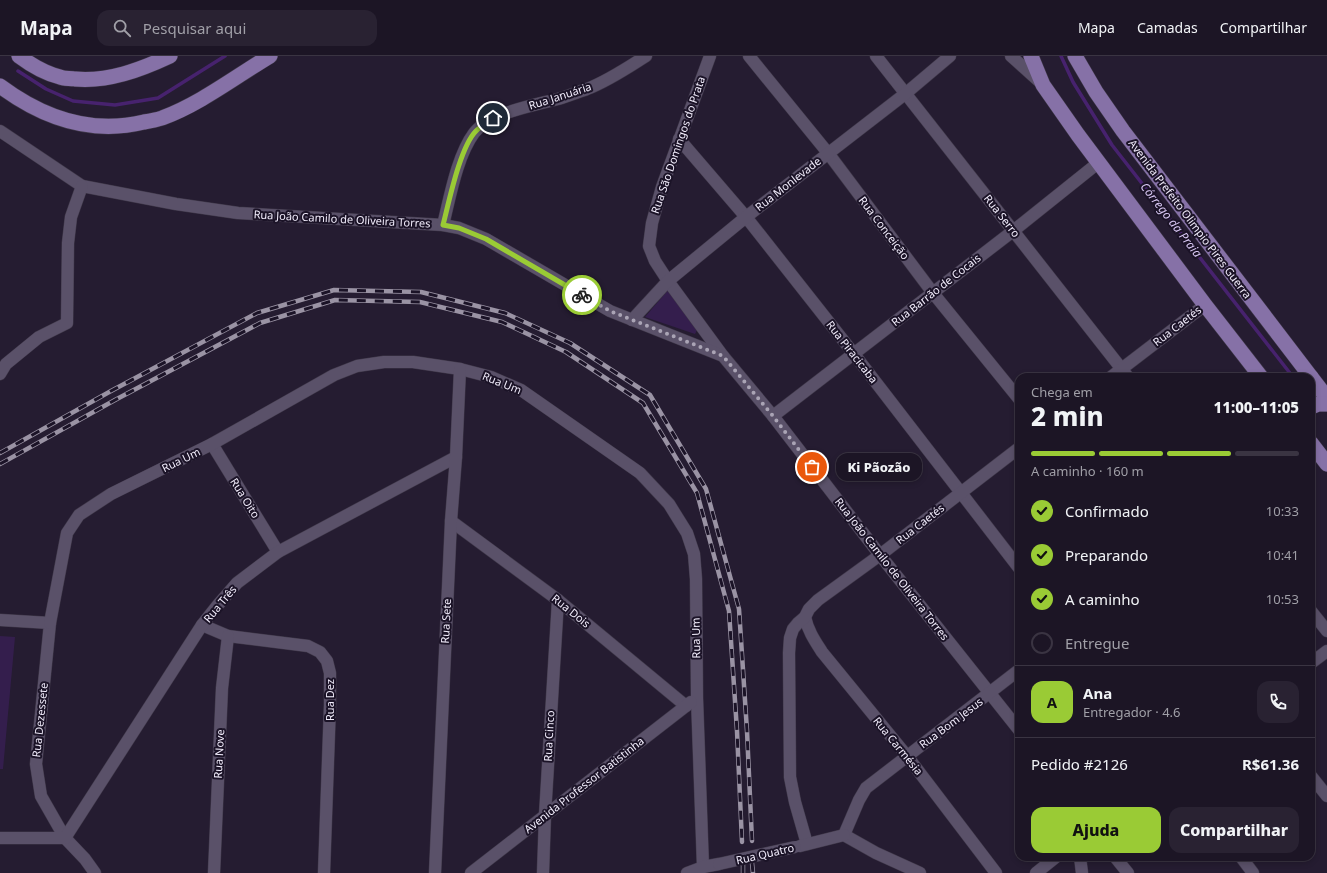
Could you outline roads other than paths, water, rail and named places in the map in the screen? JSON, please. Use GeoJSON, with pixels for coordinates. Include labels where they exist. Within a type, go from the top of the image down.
{"type":"FeatureCollection","features":[{"type":"Feature","properties":{"kind":"main road"},"geometry":{"type":"LineString","coordinates":[[19,56],[33,66],[60,78],[91,80],[119,76],[156,63],[170,56]]}},
{"type":"Feature","properties":{"kind":"main road"},"geometry":{"type":"LineString","coordinates":[[0,86],[46,114],[72,123],[100,127],[128,126],[161,118],[193,103],[270,56]]}},
{"type":"Feature","properties":{"kind":"main road"},"geometry":{"type":"LineString","coordinates":[[1031,56],[1044,85],[1098,163],[1258,373]]}},
{"type":"Feature","properties":{"kind":"main road","name":"Avenida Prefeito Olimpio Pires Guerra"},"geometry":{"type":"LineString","coordinates":[[1075,56],[1096,92],[1123,131],[1308,373]]}},
{"type":"Feature","properties":{"kind":"main road","name":"Avenida Prefeito Olimpio Pires Guerra"},"geometry":{"type":"LineString","coordinates":[[1315,382],[1327,398]]}},
{"type":"Feature","properties":{"kind":"main road"},"geometry":{"type":"LineString","coordinates":[[1315,406],[1318,404],[1327,404]]}},
{"type":"Feature","properties":{"kind":"main road"},"geometry":{"type":"LineString","coordinates":[[1315,448],[1327,464]]}},
{"type":"Feature","properties":{"kind":"street","name":"Rua Januária"},"geometry":{"type":"LineString","coordinates":[[443,225],[456,175],[466,147],[475,132],[493,118],[589,88],[619,73],[646,56]]}},
{"type":"Feature","properties":{"kind":"street","name":"Rua São Domingos do Prata"},"geometry":{"type":"LineString","coordinates":[[710,56],[662,187],[652,223],[650,246],[655,262],[723,356]]}},
{"type":"Feature","properties":{"kind":"street","name":"Rua Conceição"},"geometry":{"type":"LineString","coordinates":[[749,56],[828,153],[933,293],[1015,394]]}},
{"type":"Feature","properties":{"kind":"street","name":"Rua Serro"},"geometry":{"type":"LineString","coordinates":[[876,56],[1124,373]]}},
{"type":"Feature","properties":{"kind":"street","name":"Rua Monlevade"},"geometry":{"type":"LineString","coordinates":[[632,320],[668,281],[746,217],[905,94],[950,56]]}},
{"type":"Feature","properties":{"kind":"street"},"geometry":{"type":"LineString","coordinates":[[1011,56],[1044,85]]}},
{"type":"Feature","properties":{"kind":"street","name":"Rua João Camilo de Oliveira Torres"},"geometry":{"type":"LineString","coordinates":[[0,132],[82,186],[176,204],[238,213],[443,225],[459,228],[486,239],[610,311],[723,356],[773,416],[880,555],[1015,725]]}},
{"type":"Feature","properties":{"kind":"street","name":"Rua Piracicaba"},"geometry":{"type":"LineString","coordinates":[[679,139],[746,217],[1015,563]]}},
{"type":"Feature","properties":{"kind":"street","name":"Rua Barrão de Cocais"},"geometry":{"type":"LineString","coordinates":[[773,416],[1013,231],[1098,163]]}},
{"type":"Feature","properties":{"kind":"street"},"geometry":{"type":"LineString","coordinates":[[0,374],[6,364],[39,337],[67,323],[68,242],[71,217],[82,186]]}},
{"type":"Feature","properties":{"kind":"street","name":"Rua Caetés"},"geometry":{"type":"LineString","coordinates":[[1124,373],[1205,305]]}},
{"type":"Feature","properties":{"kind":"street","name":"Rua Um"},"geometry":{"type":"LineString","coordinates":[[50,623],[67,533],[79,515],[111,494],[212,444],[327,379],[357,366],[384,362],[413,362],[460,369],[491,377],[521,390],[640,473],[668,504],[687,532],[694,554],[696,579],[697,698],[703,867]]}},
{"type":"Feature","properties":{"kind":"street","name":"Rua Sete"},"geometry":{"type":"LineString","coordinates":[[435,873],[451,521],[460,369]]}},
{"type":"Feature","properties":{"kind":"street","name":"Rua Oito"},"geometry":{"type":"LineString","coordinates":[[212,444],[278,552]]}},
{"type":"Feature","properties":{"kind":"street","name":"Rua Caetés"},"geometry":{"type":"LineString","coordinates":[[801,846],[790,777],[790,638],[792,629],[805,617],[809,609],[818,600],[880,555],[1015,451]]}},
{"type":"Feature","properties":{"kind":"street","name":"Rua Três"},"geometry":{"type":"LineString","coordinates":[[65,838],[202,625],[237,583],[278,552],[456,456]]}},
{"type":"Feature","properties":{"kind":"street","name":"Rua Dois"},"geometry":{"type":"LineString","coordinates":[[451,521],[558,600],[686,706]]}},
{"type":"Feature","properties":{"kind":"street","name":"Rua Cinco"},"geometry":{"type":"LineString","coordinates":[[543,873],[558,600]]}},
{"type":"Feature","properties":{"kind":"street"},"geometry":{"type":"LineString","coordinates":[[1315,616],[1327,631]]}},
{"type":"Feature","properties":{"kind":"street","name":"Rua Carmésia"},"geometry":{"type":"LineString","coordinates":[[805,617],[811,635],[822,652],[907,756],[996,873]]}},
{"type":"Feature","properties":{"kind":"street"},"geometry":{"type":"LineString","coordinates":[[0,620],[50,623]]}},
{"type":"Feature","properties":{"kind":"street","name":"Rua Dezessete"},"geometry":{"type":"LineString","coordinates":[[50,623],[36,764],[41,796],[65,838],[85,859],[95,873]]}},
{"type":"Feature","properties":{"kind":"street","name":"Rua Dez"},"geometry":{"type":"LineString","coordinates":[[202,625],[228,636],[308,646],[320,652],[327,661],[330,673],[330,705],[324,873]]}},
{"type":"Feature","properties":{"kind":"street","name":"Rua Nove"},"geometry":{"type":"LineString","coordinates":[[214,873],[222,688],[228,636]]}},
{"type":"Feature","properties":{"kind":"street"},"geometry":{"type":"LineString","coordinates":[[1315,660],[1327,651]]}},
{"type":"Feature","properties":{"kind":"street","name":"Rua Bom Jesus"},"geometry":{"type":"LineString","coordinates":[[844,835],[859,800],[866,788],[1015,673]]}},
{"type":"Feature","properties":{"kind":"street","name":"Avenida Professor Batistinha"},"geometry":{"type":"LineString","coordinates":[[471,873],[697,698]]}},
{"type":"Feature","properties":{"kind":"street"},"geometry":{"type":"LineString","coordinates":[[1315,781],[1327,796]]}},
{"type":"Feature","properties":{"kind":"street"},"geometry":{"type":"LineString","coordinates":[[844,835],[876,853],[920,873]]}},
{"type":"Feature","properties":{"kind":"street","name":"Rua Quatro"},"geometry":{"type":"LineString","coordinates":[[687,873],[703,867],[801,846],[844,835]]}},
{"type":"Feature","properties":{"kind":"street"},"geometry":{"type":"LineString","coordinates":[[0,838],[65,838]]}},
{"type":"Feature","properties":{"kind":"street"},"geometry":{"type":"LineString","coordinates":[[1036,873],[1051,861]]}},
{"type":"Feature","properties":{"kind":"street"},"geometry":{"type":"LineString","coordinates":[[1080,861],[1082,873]]}},
{"type":"Feature","properties":{"kind":"street"},"geometry":{"type":"LineString","coordinates":[[1118,861],[1128,873]]}},
{"type":"Feature","properties":{"kind":"street"},"geometry":{"type":"LineString","coordinates":[[1244,861],[1253,873]]}},
{"type":"Feature","properties":{"kind":"waterway","name":"Córrego da Praia"},"geometry":{"type":"LineString","coordinates":[[18,71],[46,89],[73,101],[115,105],[158,98],[225,56]]}},
{"type":"Feature","properties":{"kind":"waterway","name":"Córrego da Praia"},"geometry":{"type":"LineString","coordinates":[[1061,56],[1073,82],[1112,145],[1290,373]]}},
{"type":"Feature","properties":{"kind":"railway"},"geometry":{"type":"LineString","coordinates":[[0,453],[111,391],[257,313],[334,290],[421,292],[505,313],[570,343],[650,395],[706,489],[739,609],[752,841]]}},
{"type":"Feature","properties":{"kind":"railway"},"geometry":{"type":"LineString","coordinates":[[0,464],[115,400],[260,323],[335,300],[420,302],[502,322],[566,352],[643,403],[697,493],[729,611],[737,731],[742,842]]}},
{"type":"Feature","properties":{"kind":"railway"},"geometry":{"type":"LineString","coordinates":[[752,863],[753,873]]}},
{"type":"Feature","properties":{"kind":"railway"},"geometry":{"type":"LineString","coordinates":[[743,864],[743,873]]}},
{"type":"Feature","properties":{"kind":"place","name":"Ki Pãozão"},"geometry":{"type":"Point","coordinates":[812,467]}}]}
